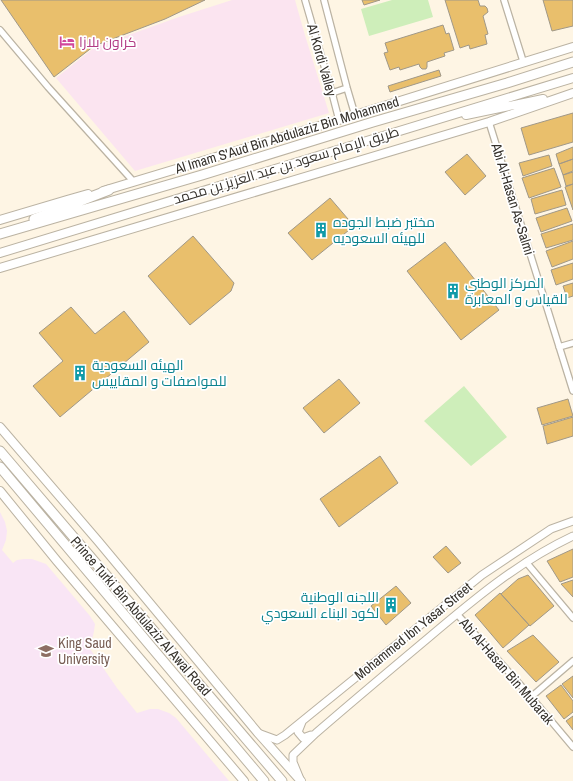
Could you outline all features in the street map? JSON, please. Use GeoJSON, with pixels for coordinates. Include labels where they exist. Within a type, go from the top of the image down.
{"type":"FeatureCollection","features":[{"type":"Feature","properties":{"kind":"main road","name":"Al Imam S'Aud Bin Abdulaziz Bin Mohammed"},"geometry":{"type":"LineString","coordinates":[[0,220],[67,200],[109,190],[133,181],[339,120],[573,47]]}},
{"type":"Feature","properties":{"kind":"main road","name":"طريق الإمام سعود بن عبد العزيز بن محمد"},"geometry":{"type":"LineString","coordinates":[[0,234],[202,176],[373,122],[573,62]]}},
{"type":"Feature","properties":{"kind":"main road","name":"طريق الإمام سعود بن عبد العزيز بن محمد"},"geometry":{"type":"LineString","coordinates":[[0,253],[573,78]]}},
{"type":"Feature","properties":{"kind":"main road"},"geometry":{"type":"LineString","coordinates":[[428,122],[573,94]]}},
{"type":"Feature","properties":{"kind":"main road"},"geometry":{"type":"LineString","coordinates":[[0,268],[489,122],[573,94]]}},
{"type":"Feature","properties":{"kind":"main road"},"geometry":{"type":"LineString","coordinates":[[0,234],[109,190]]}},
{"type":"Feature","properties":{"kind":"main road"},"geometry":{"type":"LineString","coordinates":[[0,265],[18,263]]}},
{"type":"Feature","properties":{"kind":"main road"},"geometry":{"type":"LineString","coordinates":[[0,426],[258,733],[301,781]]}},
{"type":"Feature","properties":{"kind":"main road","name":"Prince Turki Bin Abdulaziz Al Awal Road"},"geometry":{"type":"LineString","coordinates":[[0,451],[282,781]]}},
{"type":"Feature","properties":{"kind":"main road","name":"Prince Turki Bin Abdulaziz Al Awal Road"},"geometry":{"type":"LineString","coordinates":[[0,467],[264,781]]}},
{"type":"Feature","properties":{"kind":"main road"},"geometry":{"type":"LineString","coordinates":[[0,491],[57,561],[244,781]]}},
{"type":"Feature","properties":{"kind":"street","name":"Al Kordi Valley"},"geometry":{"type":"LineString","coordinates":[[304,0],[339,120]]}},
{"type":"Feature","properties":{"kind":"street","name":"Al Kordi Valley"},"geometry":{"type":"LineString","coordinates":[[324,0],[355,115]]}},
{"type":"Feature","properties":{"kind":"street"},"geometry":{"type":"LineString","coordinates":[[504,0],[523,62]]}},
{"type":"Feature","properties":{"kind":"street"},"geometry":{"type":"LineString","coordinates":[[0,30],[48,87],[133,181]]}},
{"type":"Feature","properties":{"kind":"street"},"geometry":{"type":"LineString","coordinates":[[332,93],[347,88]]}},
{"type":"Feature","properties":{"kind":"street","name":"Abi Al-Hasan As-Salmi"},"geometry":{"type":"LineString","coordinates":[[489,122],[573,391]]}},
{"type":"Feature","properties":{"kind":"street"},"geometry":{"type":"LineString","coordinates":[[559,347],[573,343]]}},
{"type":"Feature","properties":{"kind":"street","name":"Mohammed Ibn Yasar Street"},"geometry":{"type":"LineString","coordinates":[[258,733],[277,740],[285,736],[482,575],[551,529],[573,521]]}},
{"type":"Feature","properties":{"kind":"street","name":"Mohammed Ibn Yasar Street"},"geometry":{"type":"LineString","coordinates":[[301,781],[293,762],[293,755],[316,733],[490,586],[526,562],[573,536]]}},
{"type":"Feature","properties":{"kind":"street"},"geometry":{"type":"LineString","coordinates":[[526,562],[573,618]]}},
{"type":"Feature","properties":{"kind":"street","name":"Abi Al-Hasan Bin Mubarak"},"geometry":{"type":"LineString","coordinates":[[457,614],[531,697],[573,747]]}},
{"type":"Feature","properties":{"kind":"street"},"geometry":{"type":"LineString","coordinates":[[531,697],[573,661]]}},
{"type":"Feature","properties":{"kind":"street"},"geometry":{"type":"LineString","coordinates":[[303,720],[298,732],[303,738],[316,733]]}},
{"type":"Feature","properties":{"kind":"shaded area"},"geometry":{"type":"Polygon","coordinates":[[[232,0],[295,0],[329,113],[135,171],[56,78],[95,47],[232,0]]]}},
{"type":"Feature","properties":{"kind":"shaded area","name":"King Saud University"},"geometry":{"type":"Polygon","coordinates":[[[0,512],[5,522],[7,531],[6,540],[2,550],[13,563],[17,560],[32,559],[46,564],[90,616],[95,624],[92,640],[88,646],[117,688],[137,713],[150,709],[158,709],[169,713],[176,718],[229,781],[0,781],[0,512]]]}},
{"type":"Feature","properties":{"kind":"green space"},"geometry":{"type":"Polygon","coordinates":[[[392,0],[428,0],[433,17],[369,36],[361,9],[392,0]]]}},
{"type":"Feature","properties":{"kind":"green space"},"geometry":{"type":"Polygon","coordinates":[[[464,386],[507,437],[471,466],[424,421],[464,386]]]}},
{"type":"Feature","properties":{"kind":"building","name":"كراون بلازا"},"geometry":{"type":"Polygon","coordinates":[[[1,0],[205,0],[165,19],[94,46],[54,77],[1,0]]]}},
{"type":"Feature","properties":{"kind":"building"},"geometry":{"type":"Polygon","coordinates":[[[362,0],[380,0],[364,5],[362,0]]]}},
{"type":"Feature","properties":{"kind":"building"},"geometry":{"type":"Polygon","coordinates":[[[445,0],[478,0],[480,6],[485,6],[487,8],[488,12],[483,16],[488,34],[485,35],[487,44],[470,49],[469,45],[460,48],[445,0]]]}},
{"type":"Feature","properties":{"kind":"building"},"geometry":{"type":"Polygon","coordinates":[[[543,0],[573,0],[573,26],[552,31],[543,0]]]}},
{"type":"Feature","properties":{"kind":"building"},"geometry":{"type":"Polygon","coordinates":[[[443,25],[446,34],[449,33],[454,50],[444,53],[445,56],[427,62],[426,69],[422,69],[419,64],[400,70],[399,67],[390,70],[384,53],[388,52],[385,43],[443,25]]]}},
{"type":"Feature","properties":{"kind":"building"},"geometry":{"type":"Polygon","coordinates":[[[439,70],[441,76],[390,92],[388,86],[439,70]]]}},
{"type":"Feature","properties":{"kind":"building"},"geometry":{"type":"Polygon","coordinates":[[[573,113],[573,142],[529,155],[521,128],[573,113]]]}},
{"type":"Feature","properties":{"kind":"building"},"geometry":{"type":"Polygon","coordinates":[[[573,147],[573,159],[559,164],[556,154],[573,147]]]}},
{"type":"Feature","properties":{"kind":"building"},"geometry":{"type":"Polygon","coordinates":[[[467,154],[486,176],[465,195],[445,172],[467,154]]]}},
{"type":"Feature","properties":{"kind":"building"},"geometry":{"type":"Polygon","coordinates":[[[549,155],[552,166],[523,176],[519,163],[549,155]]]}},
{"type":"Feature","properties":{"kind":"building"},"geometry":{"type":"Polygon","coordinates":[[[573,159],[573,171],[563,175],[559,164],[573,159]]]}},
{"type":"Feature","properties":{"kind":"building"},"geometry":{"type":"Polygon","coordinates":[[[554,168],[561,187],[529,198],[522,178],[554,168]]]}},
{"type":"Feature","properties":{"kind":"building"},"geometry":{"type":"Polygon","coordinates":[[[573,172],[573,184],[566,186],[563,175],[573,172]]]}},
{"type":"Feature","properties":{"kind":"building"},"geometry":{"type":"Polygon","coordinates":[[[573,184],[573,210],[565,187],[573,184]]]}},
{"type":"Feature","properties":{"kind":"building"},"geometry":{"type":"Polygon","coordinates":[[[562,190],[566,205],[535,214],[531,199],[562,190]]]}},
{"type":"Feature","properties":{"kind":"building","name":"مختبر ضبط الجوده للهيئه السعوديه"},"geometry":{"type":"Polygon","coordinates":[[[330,198],[354,226],[312,260],[288,233],[330,198]]]}},
{"type":"Feature","properties":{"kind":"building"},"geometry":{"type":"Polygon","coordinates":[[[567,208],[572,221],[541,232],[536,218],[567,208]]]}},
{"type":"Feature","properties":{"kind":"building"},"geometry":{"type":"Polygon","coordinates":[[[573,224],[573,240],[546,248],[541,234],[573,224]]]}},
{"type":"Feature","properties":{"kind":"building"},"geometry":{"type":"Polygon","coordinates":[[[193,236],[234,283],[231,291],[190,325],[148,276],[193,236]]]}},
{"type":"Feature","properties":{"kind":"building"},"geometry":{"type":"Polygon","coordinates":[[[573,241],[573,259],[552,267],[546,251],[573,241]]]}},
{"type":"Feature","properties":{"kind":"building","name":"المركز الوطني للقياس و المعابرة"},"geometry":{"type":"Polygon","coordinates":[[[445,242],[499,310],[461,340],[407,271],[445,242]]]}},
{"type":"Feature","properties":{"kind":"building"},"geometry":{"type":"Polygon","coordinates":[[[573,263],[573,279],[556,285],[551,270],[573,263]]]}},
{"type":"Feature","properties":{"kind":"building"},"geometry":{"type":"Polygon","coordinates":[[[573,283],[573,296],[567,298],[563,286],[573,283]]]}},
{"type":"Feature","properties":{"kind":"building","name":"الهيئه السعودية للمواصفات و المقاييس"},"geometry":{"type":"Polygon","coordinates":[[[71,307],[95,334],[124,311],[149,342],[60,417],[33,386],[63,361],[39,333],[71,307]]]}},
{"type":"Feature","properties":{"kind":"building"},"geometry":{"type":"Polygon","coordinates":[[[339,379],[360,403],[324,433],[303,408],[339,379]]]}},
{"type":"Feature","properties":{"kind":"building"},"geometry":{"type":"Polygon","coordinates":[[[568,399],[573,416],[542,425],[537,408],[568,399]]]}},
{"type":"Feature","properties":{"kind":"building"},"geometry":{"type":"Polygon","coordinates":[[[573,417],[573,436],[547,444],[543,426],[573,417]]]}},
{"type":"Feature","properties":{"kind":"building"},"geometry":{"type":"Polygon","coordinates":[[[380,456],[398,483],[339,527],[320,499],[380,456]]]}},
{"type":"Feature","properties":{"kind":"building"},"geometry":{"type":"Polygon","coordinates":[[[446,546],[461,563],[448,573],[433,557],[446,546]]]}},
{"type":"Feature","properties":{"kind":"building"},"geometry":{"type":"Polygon","coordinates":[[[573,549],[573,577],[560,582],[547,561],[573,549]]]}},
{"type":"Feature","properties":{"kind":"building"},"geometry":{"type":"Polygon","coordinates":[[[528,575],[554,606],[530,626],[501,594],[518,579],[528,575]]]}},
{"type":"Feature","properties":{"kind":"building"},"geometry":{"type":"Polygon","coordinates":[[[573,580],[573,597],[561,584],[573,580]]]}},
{"type":"Feature","properties":{"kind":"building","name":"اللجنه الوطنية لكود البناء السعودي"},"geometry":{"type":"Polygon","coordinates":[[[396,586],[411,603],[386,625],[371,606],[396,586]]]}},
{"type":"Feature","properties":{"kind":"building"},"geometry":{"type":"Polygon","coordinates":[[[500,593],[529,625],[503,648],[475,615],[500,593]]]}},
{"type":"Feature","properties":{"kind":"building"},"geometry":{"type":"Polygon","coordinates":[[[533,635],[559,662],[536,682],[507,651],[533,635]]]}},
{"type":"Feature","properties":{"kind":"building"},"geometry":{"type":"Polygon","coordinates":[[[573,676],[573,698],[562,684],[573,676]]]}},
{"type":"Feature","properties":{"kind":"building"},"geometry":{"type":"Polygon","coordinates":[[[561,685],[573,701],[573,712],[564,719],[546,696],[561,685]]]}},
{"type":"Feature","properties":{"kind":"building"},"geometry":{"type":"Polygon","coordinates":[[[573,716],[573,730],[566,721],[573,716]]]}},
{"type":"Feature","properties":{"kind":"place","name":"كراون بلازا"},"geometry":{"type":"Point","coordinates":[67,42]}},
{"type":"Feature","properties":{"kind":"place","name":"مختبر ضبط الجوده للهيئه السعوديه"},"geometry":{"type":"Point","coordinates":[321,230]}},
{"type":"Feature","properties":{"kind":"place","name":"المركز الوطني للقياس و المعابرة"},"geometry":{"type":"Point","coordinates":[453,291]}},
{"type":"Feature","properties":{"kind":"place","name":"الهيئه السعودية للمواصفات و المقاييس"},"geometry":{"type":"Point","coordinates":[80,373]}},
{"type":"Feature","properties":{"kind":"place","name":"اللجنه الوطنية لكود البناء السعودي"},"geometry":{"type":"Point","coordinates":[391,605]}},
{"type":"Feature","properties":{"kind":"place","name":"King Saud University"},"geometry":{"type":"Point","coordinates":[46,651]}}]}
